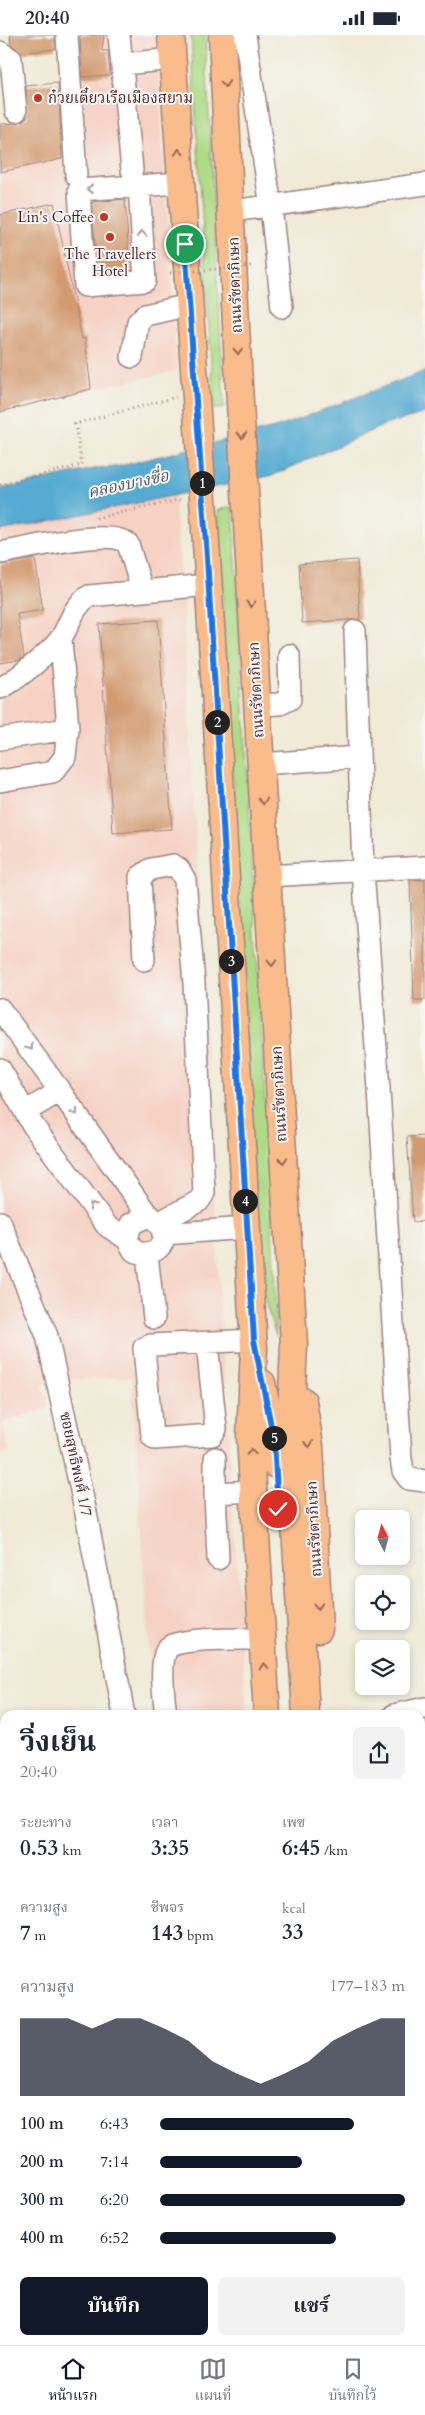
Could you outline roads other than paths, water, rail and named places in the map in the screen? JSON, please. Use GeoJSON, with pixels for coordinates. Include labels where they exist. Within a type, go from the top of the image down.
{"type":"FeatureCollection","features":[{"type":"Feature","properties":{"kind":"main road","name":"ถนนรัชดาภิเษก"},"geometry":{"type":"LineString","coordinates":[[234,36],[232,211],[239,386],[294,1344],[310,1446],[323,1710]]}},
{"type":"Feature","properties":{"kind":"main road"},"geometry":{"type":"LineString","coordinates":[[172,47],[189,305],[186,395],[207,558],[254,1344],[250,1437],[267,1710]]}},
{"type":"Feature","properties":{"kind":"main road"},"geometry":{"type":"LineString","coordinates":[[254,1344],[274,1441],[289,1710]]}},
{"type":"Feature","properties":{"kind":"main road","name":"ถนนรัชดาภิเษก"},"geometry":{"type":"LineString","coordinates":[[294,1344],[290,1440],[306,1710]]}},
{"type":"Feature","properties":{"kind":"street"},"geometry":{"type":"LineString","coordinates":[[67,35],[76,175]]}},
{"type":"Feature","properties":{"kind":"street"},"geometry":{"type":"LineString","coordinates":[[119,35],[123,64],[135,178],[145,281],[85,287],[79,190],[135,178],[180,183]]}},
{"type":"Feature","properties":{"kind":"street"},"geometry":{"type":"LineString","coordinates":[[234,36],[271,207],[282,307]]}},
{"type":"Feature","properties":{"kind":"street"},"geometry":{"type":"LineString","coordinates":[[123,64],[172,47]]}},
{"type":"Feature","properties":{"kind":"street"},"geometry":{"type":"LineString","coordinates":[[0,52],[11,59],[16,111]]}},
{"type":"Feature","properties":{"kind":"street"},"geometry":{"type":"LineString","coordinates":[[232,211],[425,184]]}},
{"type":"Feature","properties":{"kind":"street"},"geometry":{"type":"LineString","coordinates":[[132,357],[138,322],[144,315],[169,307],[189,305]]}},
{"type":"Feature","properties":{"kind":"street"},"geometry":{"type":"LineString","coordinates":[[0,553],[79,539],[118,537],[128,544],[142,590]]}},
{"type":"Feature","properties":{"kind":"street"},"geometry":{"type":"LineString","coordinates":[[0,688],[18,679],[60,639],[71,614],[89,596],[208,585]]}},
{"type":"Feature","properties":{"kind":"street"},"geometry":{"type":"LineString","coordinates":[[355,631],[363,870],[380,1099],[401,1459],[403,1471],[409,1479],[425,1481]]}},
{"type":"Feature","properties":{"kind":"street"},"geometry":{"type":"LineString","coordinates":[[0,781],[53,772],[65,757],[68,729],[60,639]]}},
{"type":"Feature","properties":{"kind":"street"},"geometry":{"type":"LineString","coordinates":[[257,705],[280,703],[290,699],[290,655]]}},
{"type":"Feature","properties":{"kind":"street"},"geometry":{"type":"LineString","coordinates":[[0,739],[68,729]]}},
{"type":"Feature","properties":{"kind":"street"},"geometry":{"type":"LineString","coordinates":[[261,764],[359,757]]}},
{"type":"Feature","properties":{"kind":"street"},"geometry":{"type":"LineString","coordinates":[[144,960],[140,877],[151,869],[173,865],[179,869],[185,880],[194,983],[204,1193],[199,1201],[156,1224]]}},
{"type":"Feature","properties":{"kind":"street"},"geometry":{"type":"LineString","coordinates":[[267,876],[425,867]]}},
{"type":"Feature","properties":{"kind":"street"},"geometry":{"type":"LineString","coordinates":[[0,1009],[156,1224],[161,1245],[153,1253],[147,1254],[134,1251],[127,1239],[107,1226],[34,1127],[0,1069]]}},
{"type":"Feature","properties":{"kind":"street"},"geometry":{"type":"LineString","coordinates":[[25,1112],[60,1091]]}},
{"type":"Feature","properties":{"kind":"street"},"geometry":{"type":"LineString","coordinates":[[127,1239],[131,1225],[144,1218],[156,1224],[247,1228]]}},
{"type":"Feature","properties":{"kind":"street","name":"ซอยสุทธิพงศ์ 1/7"},"geometry":{"type":"LineString","coordinates":[[0,1222],[47,1336],[86,1513],[123,1710]]}},
{"type":"Feature","properties":{"kind":"street"},"geometry":{"type":"LineString","coordinates":[[147,1254],[154,1318]]}},
{"type":"Feature","properties":{"kind":"street"},"geometry":{"type":"LineString","coordinates":[[207,1343],[214,1433],[212,1435],[154,1439],[152,1436],[144,1348],[151,1345],[207,1343],[254,1344]]}},
{"type":"Feature","properties":{"kind":"street"},"geometry":{"type":"LineString","coordinates":[[215,1458],[218,1559]]}},
{"type":"Feature","properties":{"kind":"street"},"geometry":{"type":"LineString","coordinates":[[216,1493],[253,1491]]}},
{"type":"Feature","properties":{"kind":"street"},"geometry":{"type":"LineString","coordinates":[[165,1710],[163,1688],[164,1661],[167,1649],[172,1645],[192,1641],[262,1639]]}},
{"type":"Feature","properties":{"kind":"water","name":"คลองบางซื่อ"},"geometry":{"type":"Polygon","coordinates":[[[425,371],[425,413],[384,425],[274,475],[0,531],[0,489],[94,469],[116,467],[278,427],[425,371]]]}},
{"type":"Feature","properties":{"kind":"place","name":"ก๋วยเตี๋ยวเรือเมืองสยาม"},"geometry":{"type":"Point","coordinates":[38,98]}},
{"type":"Feature","properties":{"kind":"place","name":"Lin's Coffee"},"geometry":{"type":"Point","coordinates":[104,217]}},
{"type":"Feature","properties":{"kind":"place","name":"The Travellers Hotel"},"geometry":{"type":"Point","coordinates":[110,237]}}]}
